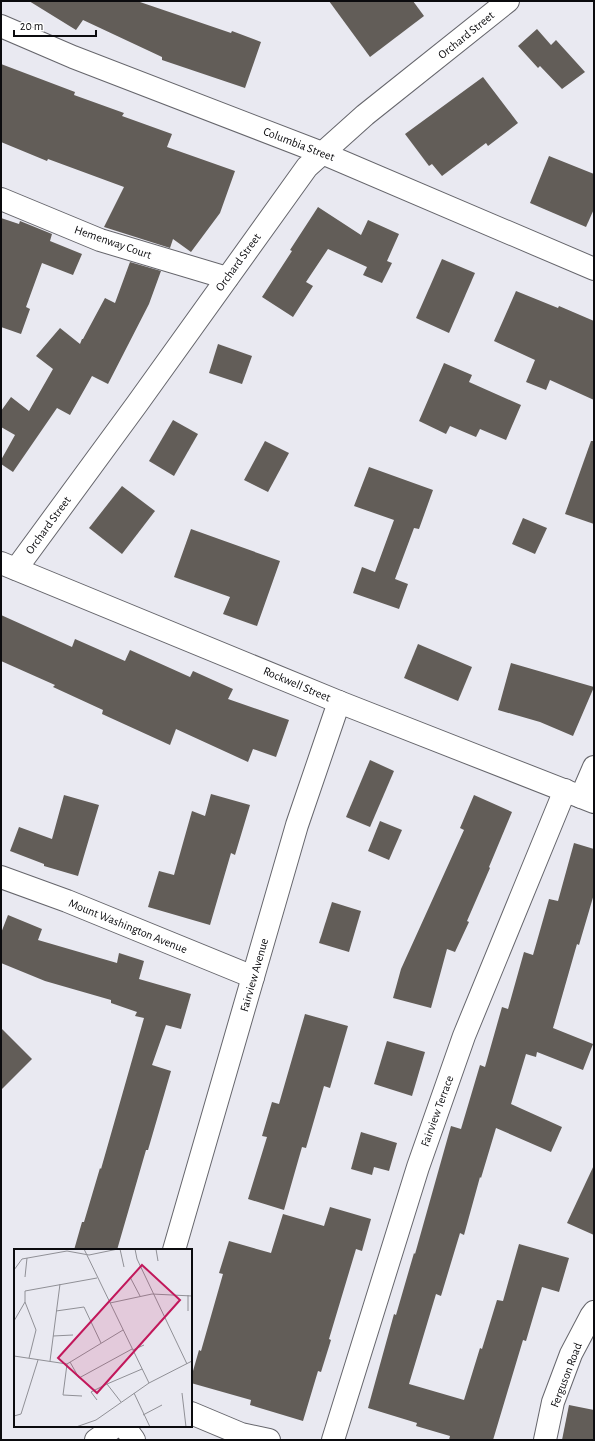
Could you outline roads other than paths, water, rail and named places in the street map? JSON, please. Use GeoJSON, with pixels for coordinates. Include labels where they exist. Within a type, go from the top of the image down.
{"type":"FeatureCollection","features":[{"type":"Feature","properties":{"kind":"street","name":"Orchard Street"},"geometry":{"type":"LineString","coordinates":[[8,566],[137,404],[307,167],[365,115],[508,1]]}},
{"type":"Feature","properties":{"kind":"street","name":"Columbia Street"},"geometry":{"type":"LineString","coordinates":[[1,26],[73,57],[322,153],[594,269]]}},
{"type":"Feature","properties":{"kind":"street","name":"Hemenway Court"},"geometry":{"type":"LineString","coordinates":[[1,199],[100,240],[227,278]]}},
{"type":"Feature","properties":{"kind":"street","name":"Rockwell Street"},"geometry":{"type":"LineString","coordinates":[[8,566],[339,702],[580,796]]}},
{"type":"Feature","properties":{"kind":"street","name":"Fairview Avenue"},"geometry":{"type":"LineString","coordinates":[[174,1249],[297,824],[339,702]]}},
{"type":"Feature","properties":{"kind":"street","name":"Fairview Terrace"},"geometry":{"type":"LineString","coordinates":[[333,1440],[418,1167],[464,1036],[594,767]]}},
{"type":"Feature","properties":{"kind":"street","name":"Mount Washington Avenue"},"geometry":{"type":"LineString","coordinates":[[1,877],[67,901],[253,978]]}},
{"type":"Feature","properties":{"kind":"street","name":"Ferguson Road"},"geometry":{"type":"LineString","coordinates":[[545,1440],[553,1402],[572,1354],[594,1312]]}},
{"type":"Feature","properties":{"kind":"street"},"geometry":{"type":"LineString","coordinates":[[192,1413],[241,1434],[269,1440]]}},
{"type":"Feature","properties":{"kind":"street"},"geometry":{"type":"LineString","coordinates":[[96,1440],[115,1427]]}},
{"type":"Feature","properties":{"kind":"street"},"geometry":{"type":"LineString","coordinates":[[125,1427],[134,1440]]}}]}
